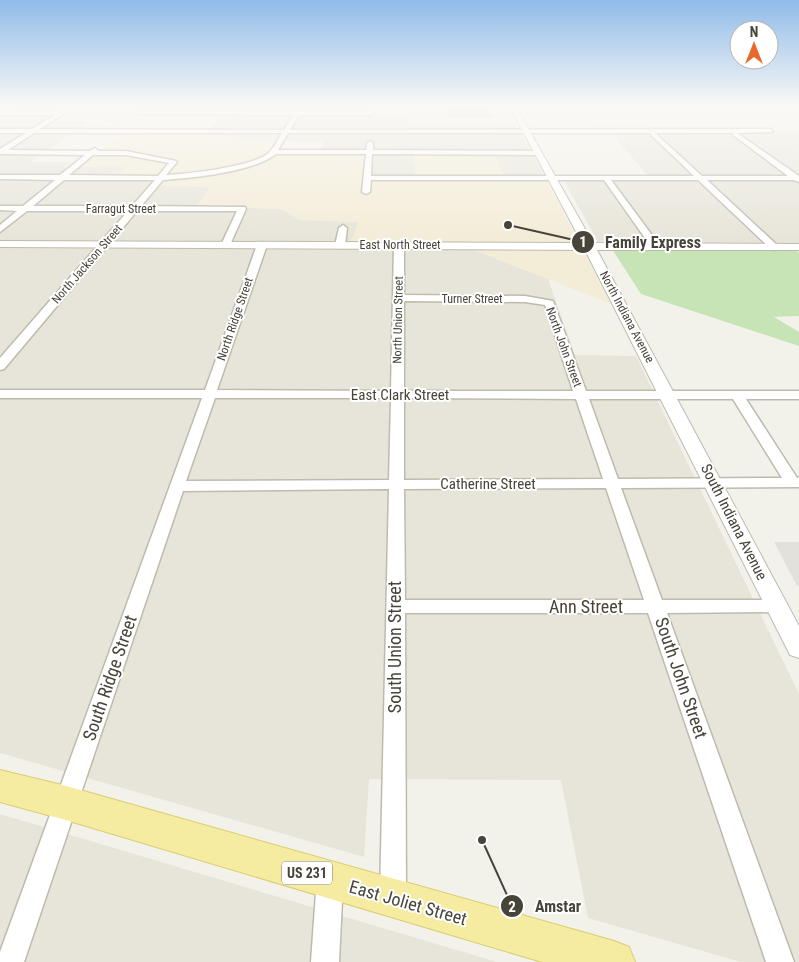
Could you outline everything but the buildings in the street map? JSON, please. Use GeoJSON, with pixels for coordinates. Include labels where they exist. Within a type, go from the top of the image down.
{"type":"FeatureCollection","features":[{"type":"Feature","properties":{"kind":"main road","name":"East Joliet Street"},"geometry":{"type":"LineString","coordinates":[[0,786],[66,803],[614,962]]}},
{"type":"Feature","properties":{"kind":"street"},"geometry":{"type":"LineString","coordinates":[[0,152],[92,153]]}},
{"type":"Feature","properties":{"kind":"street"},"geometry":{"type":"LineString","coordinates":[[0,177],[161,178],[188,176],[266,158],[274,152],[378,152]]}},
{"type":"Feature","properties":{"kind":"street"},"geometry":{"type":"LineString","coordinates":[[530,152],[538,153]]}},
{"type":"Feature","properties":{"kind":"street"},"geometry":{"type":"LineString","coordinates":[[673,152],[774,247]]}},
{"type":"Feature","properties":{"kind":"street"},"geometry":{"type":"LineString","coordinates":[[760,152],[798,179]]}},
{"type":"Feature","properties":{"kind":"street"},"geometry":{"type":"LineString","coordinates":[[0,229],[92,153]]}},
{"type":"Feature","properties":{"kind":"street","name":"North Jackson Street"},"geometry":{"type":"LineString","coordinates":[[0,366],[174,162],[136,154],[92,153]]}},
{"type":"Feature","properties":{"kind":"street"},"geometry":{"type":"LineString","coordinates":[[366,192],[369,153]]}},
{"type":"Feature","properties":{"kind":"street","name":"North Indiana Avenue"},"geometry":{"type":"LineString","coordinates":[[538,153],[668,395]]}},
{"type":"Feature","properties":{"kind":"street"},"geometry":{"type":"LineString","coordinates":[[367,178],[798,179]]}},
{"type":"Feature","properties":{"kind":"street"},"geometry":{"type":"LineString","coordinates":[[606,178],[655,246]]}},
{"type":"Feature","properties":{"kind":"street","name":"Farragut Street"},"geometry":{"type":"LineString","coordinates":[[0,208],[242,209],[226,245]]}},
{"type":"Feature","properties":{"kind":"street"},"geometry":{"type":"LineString","coordinates":[[340,245],[344,228]]}},
{"type":"Feature","properties":{"kind":"street","name":"East North Street"},"geometry":{"type":"LineString","coordinates":[[0,244],[799,246]]}},
{"type":"Feature","properties":{"kind":"street","name":"North Ridge Street"},"geometry":{"type":"LineString","coordinates":[[209,394],[262,245]]}},
{"type":"Feature","properties":{"kind":"street","name":"North Union Street"},"geometry":{"type":"LineString","coordinates":[[397,394],[399,245]]}},
{"type":"Feature","properties":{"kind":"street","name":"Turner Street"},"geometry":{"type":"LineString","coordinates":[[399,298],[544,300]]}},
{"type":"Feature","properties":{"kind":"street","name":"North John Street"},"geometry":{"type":"LineString","coordinates":[[544,300],[549,302],[582,395]]}},
{"type":"Feature","properties":{"kind":"street","name":"East Clark Street"},"geometry":{"type":"LineString","coordinates":[[0,394],[799,395]]}},
{"type":"Feature","properties":{"kind":"street","name":"South Ridge Street"},"geometry":{"type":"LineString","coordinates":[[10,962],[209,394]]}},
{"type":"Feature","properties":{"kind":"street","name":"South Union Street"},"geometry":{"type":"LineString","coordinates":[[393,899],[397,394]]}},
{"type":"Feature","properties":{"kind":"street","name":"South John Street"},"geometry":{"type":"LineString","coordinates":[[582,395],[780,962]]}},
{"type":"Feature","properties":{"kind":"street","name":"South Indiana Avenue"},"geometry":{"type":"LineString","coordinates":[[668,395],[799,649]]}},
{"type":"Feature","properties":{"kind":"street"},"geometry":{"type":"LineString","coordinates":[[737,395],[796,482]]}},
{"type":"Feature","properties":{"kind":"street","name":"Catherine Street"},"geometry":{"type":"LineString","coordinates":[[178,486],[796,482]]}},
{"type":"Feature","properties":{"kind":"street","name":"Ann Street"},"geometry":{"type":"LineString","coordinates":[[395,607],[777,606]]}},
{"type":"Feature","properties":{"kind":"street"},"geometry":{"type":"LineString","coordinates":[[325,962],[330,879]]}},
{"type":"Feature","properties":{"kind":"shaded area"},"geometry":{"type":"Polygon","coordinates":[[[0,152],[45,152],[31,162],[70,162],[65,167],[127,167],[117,175],[167,176],[161,186],[211,187],[197,206],[281,209],[300,220],[359,222],[349,248],[471,249],[548,279],[575,355],[636,356],[799,694],[799,962],[741,962],[588,918],[561,780],[369,779],[364,857],[0,753],[0,152]]]}},
{"type":"Feature","properties":{"kind":"shaded area"},"geometry":{"type":"Polygon","coordinates":[[[99,152],[366,154],[364,176],[416,176],[414,155],[496,155],[503,177],[545,177],[611,304],[457,243],[350,242],[359,222],[300,220],[281,209],[196,206],[210,187],[161,186],[167,176],[116,175],[126,167],[81,167],[99,152]]]}},
{"type":"Feature","properties":{"kind":"shaded area"},"geometry":{"type":"Polygon","coordinates":[[[321,152],[531,152],[545,177],[503,177],[496,155],[414,155],[416,176],[363,176],[320,154],[321,152]]]}},
{"type":"Feature","properties":{"kind":"shaded area"},"geometry":{"type":"Polygon","coordinates":[[[627,152],[799,152],[799,243],[598,242],[562,177],[648,176],[627,152]]]}},
{"type":"Feature","properties":{"kind":"shaded area"},"geometry":{"type":"Polygon","coordinates":[[[774,542],[799,542],[799,586],[797,586],[774,542]]]}},
{"type":"Feature","properties":{"kind":"shaded area"},"geometry":{"type":"Polygon","coordinates":[[[0,814],[497,962],[0,962],[0,814]]]}},
{"type":"Feature","properties":{"kind":"green space"},"geometry":{"type":"Polygon","coordinates":[[[612,249],[796,250],[799,253],[799,316],[774,317],[799,332],[799,346],[641,294],[612,249]]]}},
{"type":"Feature","properties":{"kind":"place","name":"Family Express"},"geometry":{"type":"Point","coordinates":[508,225]}},
{"type":"Feature","properties":{"kind":"place","name":"Amstar"},"geometry":{"type":"Point","coordinates":[482,840]}}]}
